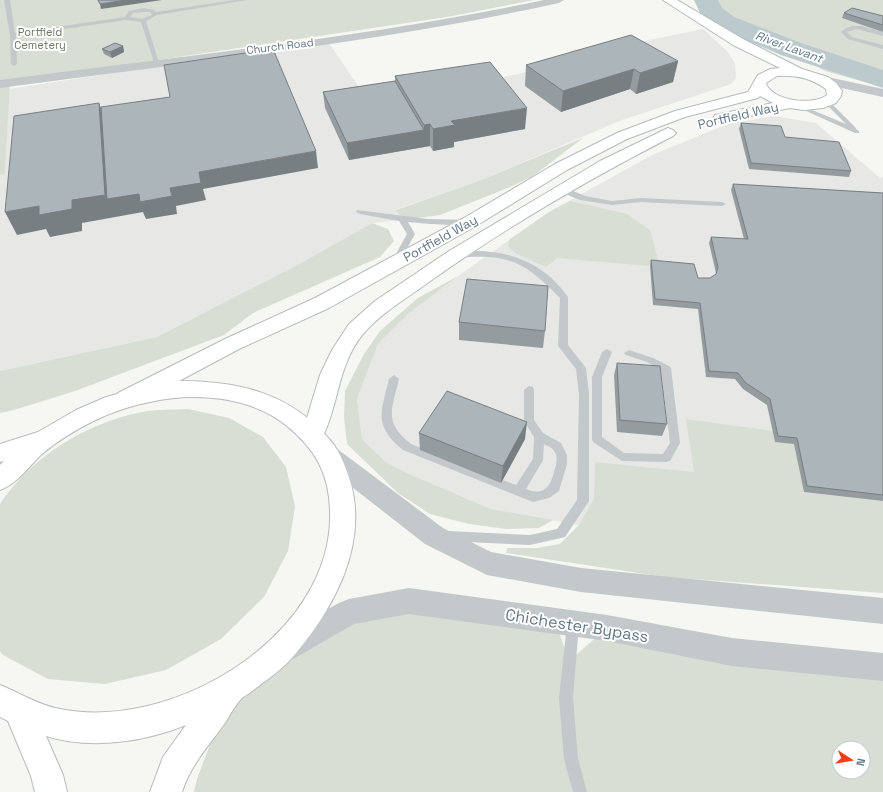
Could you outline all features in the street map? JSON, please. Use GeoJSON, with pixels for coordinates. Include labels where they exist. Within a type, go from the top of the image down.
{"type":"FeatureCollection","features":[{"type":"Feature","properties":{"kind":"main road"},"geometry":{"type":"LineString","coordinates":[[669,0],[738,42],[803,74],[822,80],[833,89],[831,101],[815,106],[794,105],[771,98],[738,42]]}},
{"type":"Feature","properties":{"kind":"main road"},"geometry":{"type":"LineString","coordinates":[[680,0],[689,13]]}},
{"type":"Feature","properties":{"kind":"main road"},"geometry":{"type":"LineString","coordinates":[[762,81],[783,72],[803,74]]}},
{"type":"Feature","properties":{"kind":"main road","name":"Portfield Way"},"geometry":{"type":"LineString","coordinates":[[123,400],[232,344],[322,303],[396,261],[470,222],[561,167],[622,136],[680,114],[753,95],[762,81]]}},
{"type":"Feature","properties":{"kind":"main road","name":"Portfield Way"},"geometry":{"type":"LineString","coordinates":[[321,444],[331,375],[342,350],[356,329],[382,306],[455,256],[606,164],[661,135],[716,118],[794,105]]}},
{"type":"Feature","properties":{"kind":"main road"},"geometry":{"type":"LineString","coordinates":[[0,480],[46,439],[86,416],[123,400],[160,392],[196,389],[230,391],[262,400],[290,414],[321,444],[341,487],[344,525],[335,567],[314,610],[280,650],[231,689],[177,714],[121,727],[67,726],[9,706]]}},
{"type":"Feature","properties":{"kind":"main road"},"geometry":{"type":"LineString","coordinates":[[0,453],[46,439]]}},
{"type":"Feature","properties":{"kind":"main road"},"geometry":{"type":"LineString","coordinates":[[166,792],[174,768],[231,689]]}},
{"type":"Feature","properties":{"kind":"main road"},"geometry":{"type":"LineString","coordinates":[[9,706],[47,775],[51,792]]}},
{"type":"Feature","properties":{"kind":"street","name":"Church Road"},"geometry":{"type":"LineString","coordinates":[[0,84],[366,35],[474,18],[559,0]]}},
{"type":"Feature","properties":{"kind":"street"},"geometry":{"type":"LineString","coordinates":[[822,80],[883,93]]}},
{"type":"Feature","properties":{"kind":"street"},"geometry":{"type":"LineString","coordinates":[[831,101],[883,98]]}},
{"type":"Feature","properties":{"kind":"street"},"geometry":{"type":"LineString","coordinates":[[321,444],[434,536],[486,563],[581,580],[883,611]]}},
{"type":"Feature","properties":{"kind":"street","name":"Chichester Bypass"},"geometry":{"type":"LineString","coordinates":[[280,650],[349,612],[409,601],[607,628],[732,652],[883,667]]}},
{"type":"Feature","properties":{"kind":"lane"},"geometry":{"type":"LineString","coordinates":[[7,0],[13,35],[14,64]]}},
{"type":"Feature","properties":{"kind":"lane"},"geometry":{"type":"LineString","coordinates":[[13,35],[127,18],[135,21],[143,20],[151,18],[156,14],[244,0]]}},
{"type":"Feature","properties":{"kind":"lane"},"geometry":{"type":"LineString","coordinates":[[127,18],[131,12],[138,7],[152,11],[156,14]]}},
{"type":"Feature","properties":{"kind":"lane"},"geometry":{"type":"LineString","coordinates":[[143,20],[157,62]]}},
{"type":"Feature","properties":{"kind":"lane"},"geometry":{"type":"LineString","coordinates":[[883,34],[858,28],[850,28],[844,32],[850,38],[883,47]]}},
{"type":"Feature","properties":{"kind":"lane"},"geometry":{"type":"LineString","coordinates":[[794,105],[857,132],[831,101]]}},
{"type":"Feature","properties":{"kind":"lane"},"geometry":{"type":"LineString","coordinates":[[563,190],[583,198],[612,203],[641,200],[722,204]]}},
{"type":"Feature","properties":{"kind":"lane"},"geometry":{"type":"LineString","coordinates":[[360,212],[404,220],[438,223],[470,222]]}},
{"type":"Feature","properties":{"kind":"lane"},"geometry":{"type":"LineString","coordinates":[[396,261],[412,234],[404,220]]}},
{"type":"Feature","properties":{"kind":"lane"},"geometry":{"type":"LineString","coordinates":[[434,536],[530,540],[561,533],[583,501],[584,394],[582,368],[563,346],[564,297],[546,277],[519,258],[485,253],[455,256]]}},
{"type":"Feature","properties":{"kind":"lane"},"geometry":{"type":"LineString","coordinates":[[607,352],[597,377],[597,439],[622,457],[666,458],[675,443],[666,368],[650,360],[629,353]]}},
{"type":"Feature","properties":{"kind":"lane"},"geometry":{"type":"LineString","coordinates":[[394,379],[385,421],[393,437],[407,447],[533,497],[545,495],[555,488],[562,464],[562,455],[557,446],[539,436],[529,421],[529,390]]}},
{"type":"Feature","properties":{"kind":"lane"},"geometry":{"type":"LineString","coordinates":[[518,492],[538,460],[539,436]]}},
{"type":"Feature","properties":{"kind":"lane"},"geometry":{"type":"LineString","coordinates":[[573,624],[566,698],[571,759],[580,792]]}},
{"type":"Feature","properties":{"kind":"shaded area"},"geometry":{"type":"Polygon","coordinates":[[[703,29],[727,51],[735,63],[736,78],[731,84],[622,120],[476,182],[397,209],[403,220],[372,223],[299,264],[157,337],[0,371],[0,175],[5,174],[9,89],[327,40],[359,87],[488,80],[579,62],[570,50],[640,42],[703,29]]]}},
{"type":"Feature","properties":{"kind":"shaded area"},"geometry":{"type":"Polygon","coordinates":[[[774,116],[816,123],[880,178],[883,176],[883,565],[599,529],[491,509],[387,463],[362,439],[357,399],[378,344],[408,314],[458,276],[549,212],[652,155],[728,124],[774,116]]]}},
{"type":"Feature","properties":{"kind":"green space","name":"Portfield Cemetery"},"geometry":{"type":"Polygon","coordinates":[[[0,0],[534,0],[447,17],[10,82],[5,174],[0,175],[0,0]]]}},
{"type":"Feature","properties":{"kind":"green space"},"geometry":{"type":"Polygon","coordinates":[[[711,0],[883,0],[883,87],[825,71],[715,10],[711,0]]]}},
{"type":"Feature","properties":{"kind":"green space"},"geometry":{"type":"Polygon","coordinates":[[[583,138],[533,176],[510,187],[440,215],[403,220],[396,210],[476,182],[583,138]]]}},
{"type":"Feature","properties":{"kind":"green space"},"geometry":{"type":"Polygon","coordinates":[[[570,201],[627,214],[650,230],[660,267],[557,258],[546,267],[517,254],[508,247],[509,240],[549,212],[570,201]]]}},
{"type":"Feature","properties":{"kind":"green space"},"geometry":{"type":"Polygon","coordinates":[[[372,223],[388,229],[394,241],[380,257],[253,313],[224,335],[75,391],[0,413],[0,371],[157,337],[299,264],[372,223]]]}},
{"type":"Feature","properties":{"kind":"green space"},"geometry":{"type":"Polygon","coordinates":[[[458,276],[408,314],[378,344],[357,399],[362,439],[387,463],[491,509],[553,520],[539,528],[506,529],[469,524],[430,514],[398,493],[347,444],[344,417],[345,391],[364,354],[380,331],[418,298],[458,276]]]}},
{"type":"Feature","properties":{"kind":"green space"},"geometry":{"type":"Polygon","coordinates":[[[188,409],[229,418],[263,437],[286,467],[295,506],[288,551],[264,597],[221,639],[166,670],[105,684],[48,679],[3,655],[0,651],[0,504],[27,471],[62,444],[81,434],[101,424],[142,412],[188,409]]]}},
{"type":"Feature","properties":{"kind":"green space"},"geometry":{"type":"Polygon","coordinates":[[[686,419],[773,431],[794,444],[804,492],[883,501],[883,593],[665,577],[506,553],[507,548],[537,548],[560,544],[579,525],[594,499],[595,462],[694,472],[686,419]]]}},
{"type":"Feature","properties":{"kind":"green space"},"geometry":{"type":"Polygon","coordinates":[[[409,601],[555,621],[569,661],[607,628],[883,672],[883,792],[194,792],[197,779],[231,689],[280,650],[409,601]]]}},
{"type":"Feature","properties":{"kind":"building"},"geometry":{"type":"Polygon","coordinates":[[[98,0],[126,0],[100,4],[98,0]]]}},
{"type":"Feature","properties":{"kind":"building"},"geometry":{"type":"Polygon","coordinates":[[[852,8],[883,16],[883,25],[844,13],[852,8]]]}},
{"type":"Feature","properties":{"kind":"building"},"geometry":{"type":"Polygon","coordinates":[[[631,35],[678,61],[640,73],[634,69],[563,91],[526,65],[631,35]]]}},
{"type":"Feature","properties":{"kind":"building"},"geometry":{"type":"Polygon","coordinates":[[[115,43],[123,46],[110,52],[102,49],[115,43]]]}},
{"type":"Feature","properties":{"kind":"building"},"geometry":{"type":"Polygon","coordinates":[[[273,49],[316,151],[199,172],[201,183],[170,188],[172,196],[140,202],[139,194],[107,199],[101,107],[170,97],[164,65],[273,49]]]}},
{"type":"Feature","properties":{"kind":"building"},"geometry":{"type":"Polygon","coordinates":[[[490,62],[527,108],[451,121],[455,125],[433,129],[430,124],[424,125],[395,76],[490,62]]]}},
{"type":"Feature","properties":{"kind":"building"},"geometry":{"type":"Polygon","coordinates":[[[395,81],[424,130],[347,143],[323,92],[395,81]]]}},
{"type":"Feature","properties":{"kind":"building"},"geometry":{"type":"Polygon","coordinates":[[[99,103],[105,195],[72,200],[72,209],[39,215],[39,206],[5,212],[14,116],[99,103]]]}},
{"type":"Feature","properties":{"kind":"building"},"geometry":{"type":"Polygon","coordinates":[[[741,123],[781,126],[785,137],[839,142],[851,171],[751,163],[741,123]]]}},
{"type":"Feature","properties":{"kind":"building"},"geometry":{"type":"Polygon","coordinates":[[[733,184],[883,193],[883,495],[807,486],[797,438],[778,436],[770,399],[746,383],[738,373],[709,371],[700,303],[655,299],[651,260],[694,264],[698,278],[710,278],[716,274],[718,267],[711,237],[748,239],[733,184]]]}},
{"type":"Feature","properties":{"kind":"building"},"geometry":{"type":"Polygon","coordinates":[[[467,279],[548,286],[545,331],[459,322],[467,279]]]}},
{"type":"Feature","properties":{"kind":"building"},"geometry":{"type":"Polygon","coordinates":[[[617,363],[660,366],[667,424],[620,420],[617,363]]]}},
{"type":"Feature","properties":{"kind":"building"},"geometry":{"type":"Polygon","coordinates":[[[447,391],[527,422],[503,466],[419,433],[447,391]]]}},
{"type":"Feature","properties":{"kind":"waterway","name":"River Lavant"},"geometry":{"type":"LineString","coordinates":[[706,0],[711,12],[725,22],[791,49],[883,79]]}}]}
